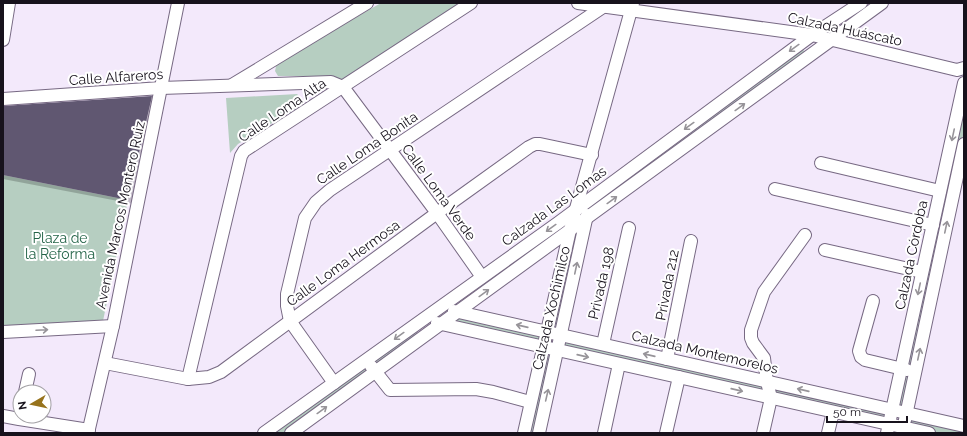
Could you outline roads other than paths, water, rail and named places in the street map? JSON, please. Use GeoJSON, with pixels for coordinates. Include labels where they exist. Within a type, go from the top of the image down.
{"type":"FeatureCollection","features":[{"type":"Feature","properties":{"kind":"street"},"geometry":{"type":"LineString","coordinates":[[3,40],[9,3]]}},
{"type":"Feature","properties":{"kind":"street","name":"Avenida Marcos Montero Ruiz"},"geometry":{"type":"LineString","coordinates":[[89,432],[105,363],[178,3]]}},
{"type":"Feature","properties":{"kind":"street","name":"Calle Alfareros"},"geometry":{"type":"LineString","coordinates":[[231,85],[367,3]]}},
{"type":"Feature","properties":{"kind":"street","name":"Calle Loma Alta"},"geometry":{"type":"LineString","coordinates":[[188,379],[242,153],[250,146],[471,3]]}},
{"type":"Feature","properties":{"kind":"street","name":"Calzada Huáscato"},"geometry":{"type":"LineString","coordinates":[[578,3],[603,7],[632,7],[812,35],[962,71]]}},
{"type":"Feature","properties":{"kind":"street","name":"Calzada Las Lomas"},"geometry":{"type":"LineString","coordinates":[[264,433],[576,209],[812,35],[860,3]]}},
{"type":"Feature","properties":{"kind":"street","name":"Calzada Las Lomas"},"geometry":{"type":"LineString","coordinates":[[291,433],[882,3]]}},
{"type":"Feature","properties":{"kind":"street","name":"Calle Loma Bonita"},"geometry":{"type":"LineString","coordinates":[[334,383],[290,321],[287,306],[287,294],[305,218],[316,202],[330,190],[603,7]]}},
{"type":"Feature","properties":{"kind":"street","name":"Calzada Xochimilco"},"geometry":{"type":"LineString","coordinates":[[524,433],[570,230],[632,7]]}},
{"type":"Feature","properties":{"kind":"street","name":"Calle Alfareros"},"geometry":{"type":"LineString","coordinates":[[3,99],[161,88],[231,85],[330,82],[343,87]]}},
{"type":"Feature","properties":{"kind":"street","name":"Calzada Córdoba"},"geometry":{"type":"LineString","coordinates":[[888,428],[964,83]]}},
{"type":"Feature","properties":{"kind":"street","name":"Calle Loma Verde"},"geometry":{"type":"LineString","coordinates":[[343,87],[437,213],[482,277]]}},
{"type":"Feature","properties":{"kind":"street","name":"Calle Loma Hermosa"},"geometry":{"type":"LineString","coordinates":[[105,363],[188,379],[209,377],[221,372],[529,147],[535,144],[540,144],[592,155]]}},
{"type":"Feature","properties":{"kind":"street","name":"Calzada Córdoba"},"geometry":{"type":"LineString","coordinates":[[903,430],[964,144]]}},
{"type":"Feature","properties":{"kind":"street"},"geometry":{"type":"LineString","coordinates":[[821,163],[940,191]]}},
{"type":"Feature","properties":{"kind":"street"},"geometry":{"type":"LineString","coordinates":[[775,189],[933,225]]}},
{"type":"Feature","properties":{"kind":"street","name":"Calzada Xochimilco"},"geometry":{"type":"LineString","coordinates":[[539,433],[587,218],[587,201],[581,190]]}},
{"type":"Feature","properties":{"kind":"street","name":"Privada 198"},"geometry":{"type":"LineString","coordinates":[[603,344],[629,228]]}},
{"type":"Feature","properties":{"kind":"street"},"geometry":{"type":"LineString","coordinates":[[763,433],[771,398],[764,358],[753,343],[751,338],[751,330],[764,292],[806,235]]}},
{"type":"Feature","properties":{"kind":"street","name":"Privada 212"},"geometry":{"type":"LineString","coordinates":[[667,359],[691,241]]}},
{"type":"Feature","properties":{"kind":"street"},"geometry":{"type":"LineString","coordinates":[[825,250],[922,272]]}},
{"type":"Feature","properties":{"kind":"street"},"geometry":{"type":"LineString","coordinates":[[927,252],[940,255]]}},
{"type":"Feature","properties":{"kind":"street"},"geometry":{"type":"LineString","coordinates":[[873,301],[859,351],[860,354],[865,360],[901,367],[915,373]]}},
{"type":"Feature","properties":{"kind":"street","name":"Calzada Montemorelos"},"geometry":{"type":"LineString","coordinates":[[439,308],[964,426]]}},
{"type":"Feature","properties":{"kind":"street"},"geometry":{"type":"LineString","coordinates":[[422,320],[816,408],[888,428],[930,433]]}},
{"type":"Feature","properties":{"kind":"street"},"geometry":{"type":"LineString","coordinates":[[3,332],[112,326]]}},
{"type":"Feature","properties":{"kind":"street"},"geometry":{"type":"LineString","coordinates":[[367,359],[390,390],[476,389],[530,402]]}},
{"type":"Feature","properties":{"kind":"street"},"geometry":{"type":"LineString","coordinates":[[604,433],[619,364]]}},
{"type":"Feature","properties":{"kind":"street"},"geometry":{"type":"LineString","coordinates":[[710,384],[713,369]]}},
{"type":"Feature","properties":{"kind":"street"},"geometry":{"type":"LineString","coordinates":[[27,384],[29,374]]}},
{"type":"Feature","properties":{"kind":"street"},"geometry":{"type":"LineString","coordinates":[[670,432],[679,377]]}},
{"type":"Feature","properties":{"kind":"street"},"geometry":{"type":"LineString","coordinates":[[816,408],[819,393]]}},
{"type":"Feature","properties":{"kind":"street"},"geometry":{"type":"LineString","coordinates":[[828,433],[833,412]]}},
{"type":"Feature","properties":{"kind":"street"},"geometry":{"type":"LineString","coordinates":[[52,424],[89,432]]}},
{"type":"Feature","properties":{"kind":"park label","name":"Plaza de la Reforma"},"geometry":{"type":"Point","coordinates":[60,246]}}]}
